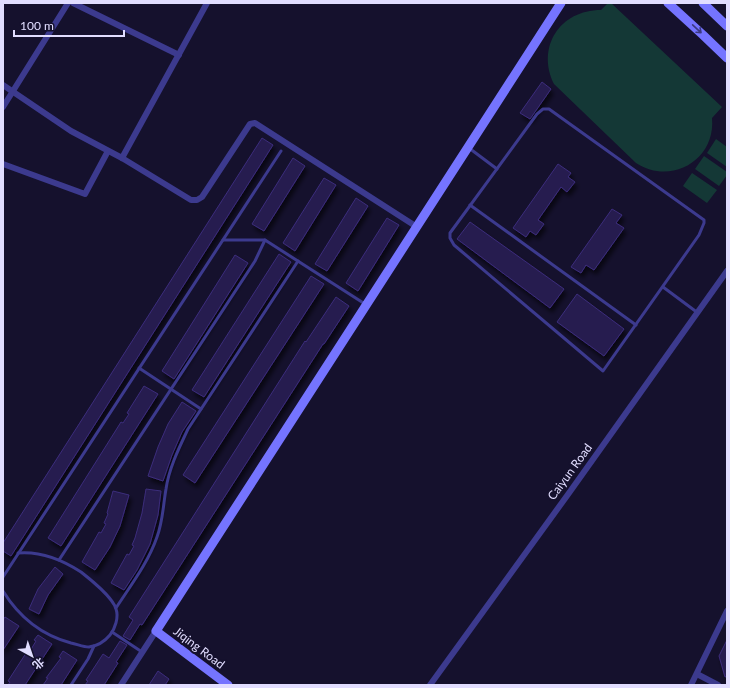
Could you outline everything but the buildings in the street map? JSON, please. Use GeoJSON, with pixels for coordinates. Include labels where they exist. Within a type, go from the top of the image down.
{"type":"FeatureCollection","features":[{"type":"Feature","properties":{"kind":"street"},"geometry":{"type":"LineString","coordinates":[[3,107],[68,3]]}},
{"type":"Feature","properties":{"kind":"street"},"geometry":{"type":"LineString","coordinates":[[73,3],[178,55]]}},
{"type":"Feature","properties":{"kind":"street"},"geometry":{"type":"LineString","coordinates":[[122,158],[206,3]]}},
{"type":"Feature","properties":{"kind":"street"},"geometry":{"type":"LineString","coordinates":[[121,685],[561,3]]}},
{"type":"Feature","properties":{"kind":"street"},"geometry":{"type":"LineString","coordinates":[[668,3],[727,58]]}},
{"type":"Feature","properties":{"kind":"street"},"geometry":{"type":"LineString","coordinates":[[703,3],[727,26]]}},
{"type":"Feature","properties":{"kind":"street"},"geometry":{"type":"LineString","coordinates":[[3,85],[71,131],[122,158],[188,198],[197,200],[203,195],[250,124],[255,123],[417,227]]}},
{"type":"Feature","properties":{"kind":"street"},"geometry":{"type":"LineString","coordinates":[[3,164],[85,194],[108,150]]}},
{"type":"Feature","properties":{"kind":"street","name":"Caiyun Road"},"geometry":{"type":"LineString","coordinates":[[430,685],[727,272]]}},
{"type":"Feature","properties":{"kind":"street"},"geometry":{"type":"LineString","coordinates":[[691,685],[727,611]]}},
{"type":"Feature","properties":{"kind":"street","name":"Jiqing Road"},"geometry":{"type":"LineString","coordinates":[[156,631],[228,685]]}},
{"type":"Feature","properties":{"kind":"street"},"geometry":{"type":"LineString","coordinates":[[697,674],[718,685]]}},
{"type":"Feature","properties":{"kind":"lane"},"geometry":{"type":"LineString","coordinates":[[543,109],[549,109],[704,220],[699,235],[603,371],[454,244],[450,238],[450,233],[497,169],[538,112],[543,109]]}},
{"type":"Feature","properties":{"kind":"lane"},"geometry":{"type":"LineString","coordinates":[[468,147],[497,169]]}},
{"type":"Feature","properties":{"kind":"lane"},"geometry":{"type":"LineString","coordinates":[[3,577],[281,151]]}},
{"type":"Feature","properties":{"kind":"lane"},"geometry":{"type":"LineString","coordinates":[[470,205],[636,325]]}},
{"type":"Feature","properties":{"kind":"lane"},"geometry":{"type":"LineString","coordinates":[[223,240],[265,240],[366,305]]}},
{"type":"Feature","properties":{"kind":"lane"},"geometry":{"type":"LineString","coordinates":[[59,560],[255,261],[265,240]]}},
{"type":"Feature","properties":{"kind":"lane"},"geometry":{"type":"LineString","coordinates":[[3,591],[21,615],[39,629],[67,642],[89,647],[94,646],[104,640],[112,632],[116,623],[116,608],[143,567],[153,547],[160,526],[166,489],[173,463],[183,440],[298,262]]}},
{"type":"Feature","properties":{"kind":"lane"},"geometry":{"type":"LineString","coordinates":[[663,287],[698,313]]}},
{"type":"Feature","properties":{"kind":"lane"},"geometry":{"type":"LineString","coordinates":[[139,368],[202,409]]}},
{"type":"Feature","properties":{"kind":"lane"},"geometry":{"type":"LineString","coordinates":[[18,553],[39,554],[59,560],[75,568],[92,581],[109,598],[116,608]]}},
{"type":"Feature","properties":{"kind":"lane"},"geometry":{"type":"LineString","coordinates":[[112,632],[142,652]]}},
{"type":"Feature","properties":{"kind":"lane"},"geometry":{"type":"LineString","coordinates":[[71,685],[88,659],[94,646]]}},
{"type":"Feature","properties":{"kind":"green space"},"geometry":{"type":"Polygon","coordinates":[[[608,3],[611,3],[722,107],[712,118],[711,133],[707,146],[699,157],[689,165],[676,170],[663,172],[649,169],[636,163],[554,84],[549,70],[548,57],[550,44],[555,33],[563,24],[574,16],[586,12],[601,10],[608,3]]]}},
{"type":"Feature","properties":{"kind":"green space"},"geometry":{"type":"Polygon","coordinates":[[[716,139],[727,147],[727,167],[707,153],[716,139]]]}},
{"type":"Feature","properties":{"kind":"green space"},"geometry":{"type":"Polygon","coordinates":[[[704,156],[727,172],[727,175],[719,186],[695,169],[704,156]]]}},
{"type":"Feature","properties":{"kind":"green space"},"geometry":{"type":"Polygon","coordinates":[[[692,173],[717,190],[707,203],[683,186],[692,173]]]}}]}
